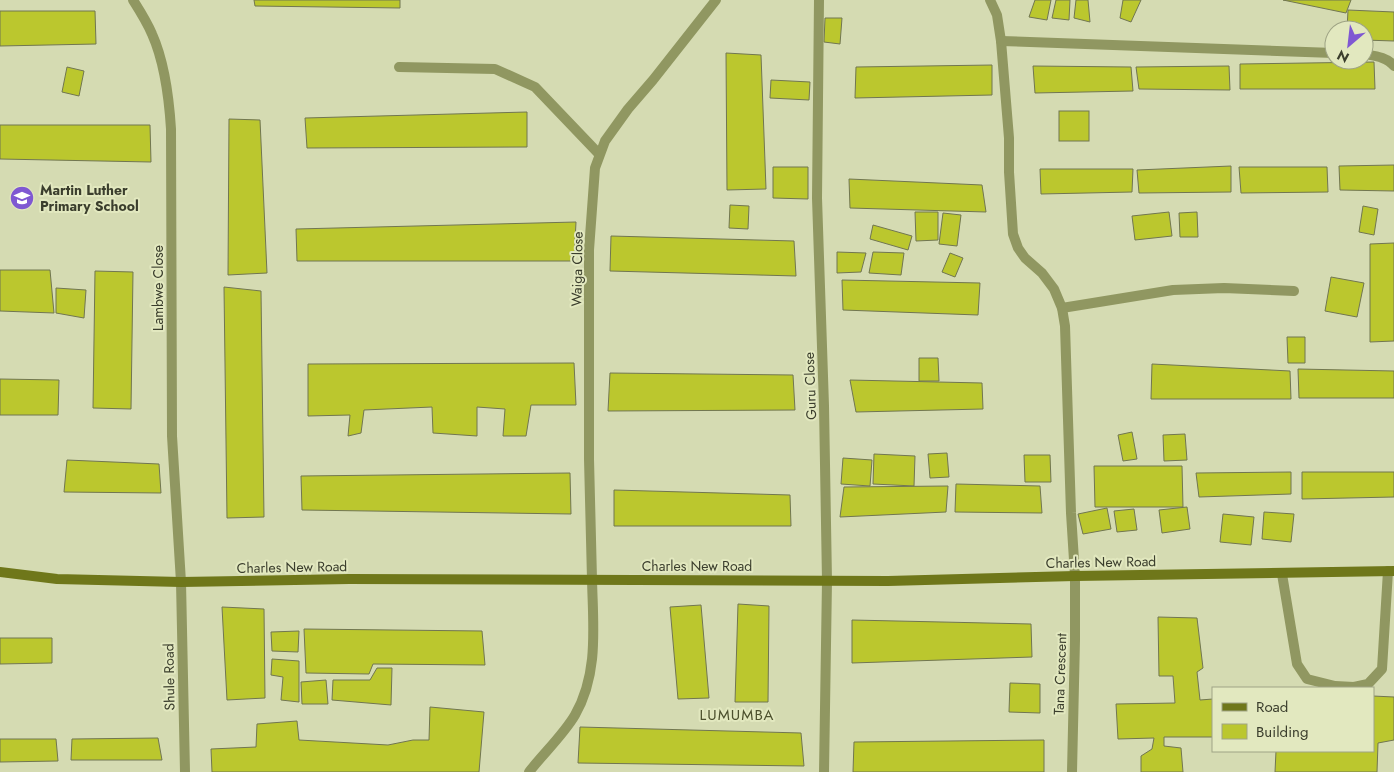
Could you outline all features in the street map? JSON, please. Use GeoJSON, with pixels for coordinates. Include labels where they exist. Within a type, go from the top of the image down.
{"type":"FeatureCollection","features":[{"type":"Feature","properties":{"kind":"street","name":"Lambwe Close"},"geometry":{"type":"LineString","coordinates":[[133,0],[152,33],[159,52],[168,91],[171,129],[172,436],[182,582]]}},
{"type":"Feature","properties":{"kind":"street","name":"Waiga Close"},"geometry":{"type":"LineString","coordinates":[[529,772],[574,717],[584,698],[590,679],[594,646],[589,459],[589,250],[595,168],[605,141],[628,109],[659,73],[716,0]]}},
{"type":"Feature","properties":{"kind":"street","name":"Guru Close"},"geometry":{"type":"LineString","coordinates":[[819,0],[816,198],[824,406],[827,581],[824,772]]}},
{"type":"Feature","properties":{"kind":"street"},"geometry":{"type":"LineString","coordinates":[[990,0],[997,14],[1001,41],[1014,234],[1018,248],[1024,258],[1042,273],[1054,289],[1062,308],[1066,344],[1071,513],[1075,576]]}},
{"type":"Feature","properties":{"kind":"street"},"geometry":{"type":"LineString","coordinates":[[1001,41],[1324,53]]}},
{"type":"Feature","properties":{"kind":"street"},"geometry":{"type":"LineString","coordinates":[[1374,56],[1381,57],[1394,66]]}},
{"type":"Feature","properties":{"kind":"street"},"geometry":{"type":"LineString","coordinates":[[399,67],[495,69],[535,87],[599,154]]}},
{"type":"Feature","properties":{"kind":"street"},"geometry":{"type":"LineString","coordinates":[[1062,308],[1173,290],[1224,288],[1294,292]]}},
{"type":"Feature","properties":{"kind":"street","name":"Charles New Road"},"geometry":{"type":"LineString","coordinates":[[0,572],[57,580],[182,582],[349,579],[888,581],[1391,571]]}},
{"type":"Feature","properties":{"kind":"street"},"geometry":{"type":"LineString","coordinates":[[1282,574],[1298,664],[1307,679],[1335,686],[1354,687],[1368,684],[1382,669],[1391,571]]}},
{"type":"Feature","properties":{"kind":"street","name":"Tana Crescent"},"geometry":{"type":"LineString","coordinates":[[1072,772],[1076,640],[1075,576]]}},
{"type":"Feature","properties":{"kind":"street","name":"Shule Road"},"geometry":{"type":"LineString","coordinates":[[182,582],[185,772]]}},
{"type":"Feature","properties":{"kind":"building"},"geometry":{"type":"Polygon","coordinates":[[[254,0],[400,0],[400,8],[255,6],[254,0]]]}},
{"type":"Feature","properties":{"kind":"building"},"geometry":{"type":"Polygon","coordinates":[[[1035,0],[1051,0],[1047,20],[1029,17],[1035,0]]]}},
{"type":"Feature","properties":{"kind":"building"},"geometry":{"type":"Polygon","coordinates":[[[1056,0],[1070,0],[1069,20],[1052,18],[1056,0]]]}},
{"type":"Feature","properties":{"kind":"building"},"geometry":{"type":"Polygon","coordinates":[[[1076,0],[1088,0],[1090,22],[1074,18],[1076,0]]]}},
{"type":"Feature","properties":{"kind":"building"},"geometry":{"type":"Polygon","coordinates":[[[1123,0],[1141,0],[1131,22],[1120,18],[1123,0]]]}},
{"type":"Feature","properties":{"kind":"building"},"geometry":{"type":"Polygon","coordinates":[[[1283,0],[1351,0],[1346,13],[1283,0]]]}},
{"type":"Feature","properties":{"kind":"building"},"geometry":{"type":"Polygon","coordinates":[[[1348,10],[1394,12],[1394,41],[1374,40],[1374,20],[1348,20],[1348,10]]]}},
{"type":"Feature","properties":{"kind":"building"},"geometry":{"type":"Polygon","coordinates":[[[0,11],[95,11],[96,44],[0,46],[0,11]]]}},
{"type":"Feature","properties":{"kind":"building"},"geometry":{"type":"Polygon","coordinates":[[[825,18],[842,18],[840,44],[824,42],[825,18]]]}},
{"type":"Feature","properties":{"kind":"building"},"geometry":{"type":"Polygon","coordinates":[[[726,53],[761,55],[766,189],[727,190],[726,53]]]}},
{"type":"Feature","properties":{"kind":"building"},"geometry":{"type":"Polygon","coordinates":[[[1374,62],[1375,89],[1240,89],[1240,64],[1324,63],[1324,70],[1374,70],[1374,62]]]}},
{"type":"Feature","properties":{"kind":"building"},"geometry":{"type":"Polygon","coordinates":[[[992,65],[992,95],[855,98],[856,67],[992,65]]]}},
{"type":"Feature","properties":{"kind":"building"},"geometry":{"type":"Polygon","coordinates":[[[1033,66],[1131,67],[1133,91],[1035,93],[1033,66]]]}},
{"type":"Feature","properties":{"kind":"building"},"geometry":{"type":"Polygon","coordinates":[[[1229,66],[1230,90],[1139,89],[1136,67],[1229,66]]]}},
{"type":"Feature","properties":{"kind":"building"},"geometry":{"type":"Polygon","coordinates":[[[67,67],[84,71],[79,96],[62,92],[67,67]]]}},
{"type":"Feature","properties":{"kind":"building"},"geometry":{"type":"Polygon","coordinates":[[[771,80],[810,82],[809,100],[770,98],[771,80]]]}},
{"type":"Feature","properties":{"kind":"building"},"geometry":{"type":"Polygon","coordinates":[[[1059,111],[1089,111],[1089,141],[1059,141],[1059,111]]]}},
{"type":"Feature","properties":{"kind":"building"},"geometry":{"type":"Polygon","coordinates":[[[527,112],[527,147],[307,148],[305,118],[527,112]]]}},
{"type":"Feature","properties":{"kind":"building"},"geometry":{"type":"Polygon","coordinates":[[[229,119],[260,120],[267,273],[228,275],[229,119]]]}},
{"type":"Feature","properties":{"kind":"building"},"geometry":{"type":"Polygon","coordinates":[[[0,125],[150,125],[151,162],[0,159],[0,125]]]}},
{"type":"Feature","properties":{"kind":"building"},"geometry":{"type":"Polygon","coordinates":[[[1394,165],[1394,191],[1340,190],[1339,166],[1394,165]]]}},
{"type":"Feature","properties":{"kind":"building"},"geometry":{"type":"Polygon","coordinates":[[[1231,166],[1231,192],[1139,193],[1137,170],[1231,166]]]}},
{"type":"Feature","properties":{"kind":"building"},"geometry":{"type":"Polygon","coordinates":[[[773,167],[808,167],[808,199],[773,198],[773,167]]]}},
{"type":"Feature","properties":{"kind":"building"},"geometry":{"type":"Polygon","coordinates":[[[1239,167],[1327,167],[1328,192],[1241,193],[1239,167]]]}},
{"type":"Feature","properties":{"kind":"building"},"geometry":{"type":"Polygon","coordinates":[[[1040,169],[1133,169],[1132,192],[1041,194],[1040,169]]]}},
{"type":"Feature","properties":{"kind":"building"},"geometry":{"type":"Polygon","coordinates":[[[849,179],[982,185],[986,212],[850,208],[849,179]]]}},
{"type":"Feature","properties":{"kind":"building"},"geometry":{"type":"Polygon","coordinates":[[[730,205],[749,206],[748,229],[729,228],[730,205]]]}},
{"type":"Feature","properties":{"kind":"building"},"geometry":{"type":"Polygon","coordinates":[[[1363,206],[1378,209],[1374,235],[1359,232],[1363,206]]]}},
{"type":"Feature","properties":{"kind":"building"},"geometry":{"type":"Polygon","coordinates":[[[915,212],[938,212],[938,240],[916,241],[915,212]]]}},
{"type":"Feature","properties":{"kind":"building"},"geometry":{"type":"Polygon","coordinates":[[[1169,212],[1172,236],[1135,240],[1132,216],[1169,212]]]}},
{"type":"Feature","properties":{"kind":"building"},"geometry":{"type":"Polygon","coordinates":[[[1197,212],[1198,237],[1180,237],[1179,213],[1197,212]]]}},
{"type":"Feature","properties":{"kind":"building"},"geometry":{"type":"Polygon","coordinates":[[[943,213],[961,215],[957,246],[939,244],[943,213]]]}},
{"type":"Feature","properties":{"kind":"building"},"geometry":{"type":"Polygon","coordinates":[[[576,222],[574,261],[297,261],[296,229],[576,222]]]}},
{"type":"Feature","properties":{"kind":"building"},"geometry":{"type":"Polygon","coordinates":[[[873,225],[912,236],[908,250],[870,239],[873,225]]]}},
{"type":"Feature","properties":{"kind":"building"},"geometry":{"type":"Polygon","coordinates":[[[611,236],[794,241],[796,276],[610,271],[611,236]]]}},
{"type":"Feature","properties":{"kind":"building"},"geometry":{"type":"Polygon","coordinates":[[[1394,243],[1394,341],[1370,342],[1370,244],[1394,243]]]}},
{"type":"Feature","properties":{"kind":"building"},"geometry":{"type":"Polygon","coordinates":[[[837,252],[866,253],[861,272],[837,273],[837,252]]]}},
{"type":"Feature","properties":{"kind":"building"},"geometry":{"type":"Polygon","coordinates":[[[873,252],[904,253],[901,275],[869,273],[873,252]]]}},
{"type":"Feature","properties":{"kind":"building"},"geometry":{"type":"Polygon","coordinates":[[[950,253],[963,258],[955,277],[942,272],[950,253]]]}},
{"type":"Feature","properties":{"kind":"building"},"geometry":{"type":"Polygon","coordinates":[[[0,270],[50,270],[54,313],[0,311],[0,270]]]}},
{"type":"Feature","properties":{"kind":"building"},"geometry":{"type":"Polygon","coordinates":[[[95,271],[133,272],[131,409],[93,408],[95,271]]]}},
{"type":"Feature","properties":{"kind":"building"},"geometry":{"type":"Polygon","coordinates":[[[1331,277],[1364,283],[1357,317],[1325,311],[1331,277]]]}},
{"type":"Feature","properties":{"kind":"building"},"geometry":{"type":"Polygon","coordinates":[[[842,280],[980,283],[978,315],[843,310],[842,280]]]}},
{"type":"Feature","properties":{"kind":"building"},"geometry":{"type":"Polygon","coordinates":[[[224,287],[261,291],[264,517],[227,518],[224,287]]]}},
{"type":"Feature","properties":{"kind":"building"},"geometry":{"type":"Polygon","coordinates":[[[56,288],[86,290],[84,318],[56,313],[56,288]]]}},
{"type":"Feature","properties":{"kind":"building"},"geometry":{"type":"Polygon","coordinates":[[[1287,337],[1305,337],[1305,363],[1288,363],[1287,337]]]}},
{"type":"Feature","properties":{"kind":"building"},"geometry":{"type":"Polygon","coordinates":[[[919,358],[938,358],[939,381],[919,381],[919,358]]]}},
{"type":"Feature","properties":{"kind":"building"},"geometry":{"type":"Polygon","coordinates":[[[574,363],[576,405],[531,405],[526,436],[503,436],[505,409],[477,407],[477,436],[433,433],[432,407],[364,410],[361,433],[348,436],[350,415],[308,416],[308,364],[574,363]]]}},
{"type":"Feature","properties":{"kind":"building"},"geometry":{"type":"Polygon","coordinates":[[[1152,364],[1290,371],[1291,399],[1151,399],[1152,364]]]}},
{"type":"Feature","properties":{"kind":"building"},"geometry":{"type":"Polygon","coordinates":[[[1298,369],[1394,371],[1394,398],[1299,398],[1298,369]]]}},
{"type":"Feature","properties":{"kind":"building"},"geometry":{"type":"Polygon","coordinates":[[[610,373],[793,375],[795,410],[608,411],[610,373]]]}},
{"type":"Feature","properties":{"kind":"building"},"geometry":{"type":"Polygon","coordinates":[[[0,379],[59,380],[58,415],[0,415],[0,379]]]}},
{"type":"Feature","properties":{"kind":"building"},"geometry":{"type":"Polygon","coordinates":[[[850,380],[982,383],[983,409],[856,412],[850,380]]]}},
{"type":"Feature","properties":{"kind":"building"},"geometry":{"type":"Polygon","coordinates":[[[1132,432],[1137,459],[1123,461],[1118,435],[1132,432]]]}},
{"type":"Feature","properties":{"kind":"building"},"geometry":{"type":"Polygon","coordinates":[[[1185,434],[1187,460],[1164,461],[1163,435],[1185,434]]]}},
{"type":"Feature","properties":{"kind":"building"},"geometry":{"type":"Polygon","coordinates":[[[947,453],[949,477],[930,478],[928,454],[947,453]]]}},
{"type":"Feature","properties":{"kind":"building"},"geometry":{"type":"Polygon","coordinates":[[[874,454],[915,456],[914,486],[873,484],[874,454]]]}},
{"type":"Feature","properties":{"kind":"building"},"geometry":{"type":"Polygon","coordinates":[[[1024,455],[1050,455],[1051,482],[1025,482],[1024,455]]]}},
{"type":"Feature","properties":{"kind":"building"},"geometry":{"type":"Polygon","coordinates":[[[843,458],[872,460],[870,486],[841,484],[843,458]]]}},
{"type":"Feature","properties":{"kind":"building"},"geometry":{"type":"Polygon","coordinates":[[[67,460],[159,464],[161,493],[64,492],[67,460]]]}},
{"type":"Feature","properties":{"kind":"building"},"geometry":{"type":"Polygon","coordinates":[[[1094,466],[1182,466],[1183,507],[1095,507],[1094,466]]]}},
{"type":"Feature","properties":{"kind":"building"},"geometry":{"type":"Polygon","coordinates":[[[1291,472],[1291,494],[1199,497],[1196,473],[1291,472]]]}},
{"type":"Feature","properties":{"kind":"building"},"geometry":{"type":"Polygon","coordinates":[[[1302,472],[1394,472],[1394,497],[1302,499],[1302,472]]]}},
{"type":"Feature","properties":{"kind":"building"},"geometry":{"type":"Polygon","coordinates":[[[570,473],[571,514],[302,510],[301,476],[570,473]]]}},
{"type":"Feature","properties":{"kind":"building"},"geometry":{"type":"Polygon","coordinates":[[[956,484],[1040,486],[1042,513],[955,512],[956,484]]]}},
{"type":"Feature","properties":{"kind":"building"},"geometry":{"type":"Polygon","coordinates":[[[948,486],[946,512],[840,517],[844,487],[948,486]]]}},
{"type":"Feature","properties":{"kind":"building"},"geometry":{"type":"Polygon","coordinates":[[[614,490],[790,495],[791,526],[614,526],[614,490]]]}},
{"type":"Feature","properties":{"kind":"building"},"geometry":{"type":"Polygon","coordinates":[[[1187,507],[1190,529],[1162,533],[1159,510],[1187,507]]]}},
{"type":"Feature","properties":{"kind":"building"},"geometry":{"type":"Polygon","coordinates":[[[1107,508],[1111,529],[1083,534],[1078,514],[1107,508]]]}},
{"type":"Feature","properties":{"kind":"building"},"geometry":{"type":"Polygon","coordinates":[[[1134,509],[1137,530],[1117,532],[1114,511],[1134,509]]]}},
{"type":"Feature","properties":{"kind":"building"},"geometry":{"type":"Polygon","coordinates":[[[1264,512],[1294,514],[1291,542],[1262,539],[1264,512]]]}},
{"type":"Feature","properties":{"kind":"building"},"geometry":{"type":"Polygon","coordinates":[[[1223,514],[1254,517],[1251,545],[1220,542],[1223,514]]]}},
{"type":"Feature","properties":{"kind":"building"},"geometry":{"type":"Polygon","coordinates":[[[738,604],[769,606],[768,702],[735,702],[738,604]]]}},
{"type":"Feature","properties":{"kind":"building"},"geometry":{"type":"Polygon","coordinates":[[[701,605],[709,698],[678,699],[670,607],[701,605]]]}},
{"type":"Feature","properties":{"kind":"building"},"geometry":{"type":"Polygon","coordinates":[[[222,607],[264,609],[265,698],[227,700],[222,607]]]}},
{"type":"Feature","properties":{"kind":"building"},"geometry":{"type":"Polygon","coordinates":[[[1158,617],[1197,618],[1203,668],[1197,672],[1200,700],[1212,699],[1212,737],[1164,737],[1164,746],[1181,748],[1183,772],[1141,772],[1141,756],[1152,749],[1154,738],[1118,739],[1116,704],[1175,703],[1173,676],[1159,676],[1158,617]]]}},
{"type":"Feature","properties":{"kind":"building"},"geometry":{"type":"Polygon","coordinates":[[[852,620],[1031,624],[1032,657],[852,663],[852,620]]]}},
{"type":"Feature","properties":{"kind":"building"},"geometry":{"type":"Polygon","coordinates":[[[304,629],[482,631],[485,665],[373,664],[369,674],[306,673],[304,629]]]}},
{"type":"Feature","properties":{"kind":"building"},"geometry":{"type":"Polygon","coordinates":[[[299,631],[298,652],[272,651],[271,632],[299,631]]]}},
{"type":"Feature","properties":{"kind":"building"},"geometry":{"type":"Polygon","coordinates":[[[0,638],[52,638],[52,663],[0,664],[0,638]]]}},
{"type":"Feature","properties":{"kind":"building"},"geometry":{"type":"Polygon","coordinates":[[[272,659],[299,661],[299,702],[281,700],[283,677],[271,675],[272,659]]]}},
{"type":"Feature","properties":{"kind":"building"},"geometry":{"type":"Polygon","coordinates":[[[377,668],[392,668],[391,705],[332,700],[333,680],[370,680],[377,668]]]}},
{"type":"Feature","properties":{"kind":"building"},"geometry":{"type":"Polygon","coordinates":[[[326,680],[328,704],[302,704],[301,682],[326,680]]]}},
{"type":"Feature","properties":{"kind":"building"},"geometry":{"type":"Polygon","coordinates":[[[1010,683],[1040,684],[1040,713],[1009,712],[1010,683]]]}},
{"type":"Feature","properties":{"kind":"building"},"geometry":{"type":"Polygon","coordinates":[[[1374,696],[1394,697],[1394,740],[1378,743],[1377,772],[1275,772],[1276,752],[1374,752],[1374,696]]]}},
{"type":"Feature","properties":{"kind":"building"},"geometry":{"type":"Polygon","coordinates":[[[430,707],[484,712],[479,772],[212,772],[211,749],[256,747],[257,724],[297,721],[299,740],[388,745],[413,740],[429,740],[430,707]]]}},
{"type":"Feature","properties":{"kind":"building"},"geometry":{"type":"Polygon","coordinates":[[[580,727],[801,733],[804,766],[578,763],[580,727]]]}},
{"type":"Feature","properties":{"kind":"building"},"geometry":{"type":"Polygon","coordinates":[[[158,738],[162,760],[71,760],[72,739],[158,738]]]}},
{"type":"Feature","properties":{"kind":"building"},"geometry":{"type":"Polygon","coordinates":[[[0,739],[56,739],[58,761],[0,762],[0,739]]]}},
{"type":"Feature","properties":{"kind":"building"},"geometry":{"type":"Polygon","coordinates":[[[1044,740],[1044,772],[853,772],[854,742],[1044,740]]]}},
{"type":"Feature","properties":{"kind":"place","name":"Martin Luther Primary School"},"geometry":{"type":"Point","coordinates":[22,198]}},
{"type":"Feature","properties":{"kind":"district","name":"LUMUMBA"},"geometry":{"type":"Point","coordinates":[737,715]}}]}
